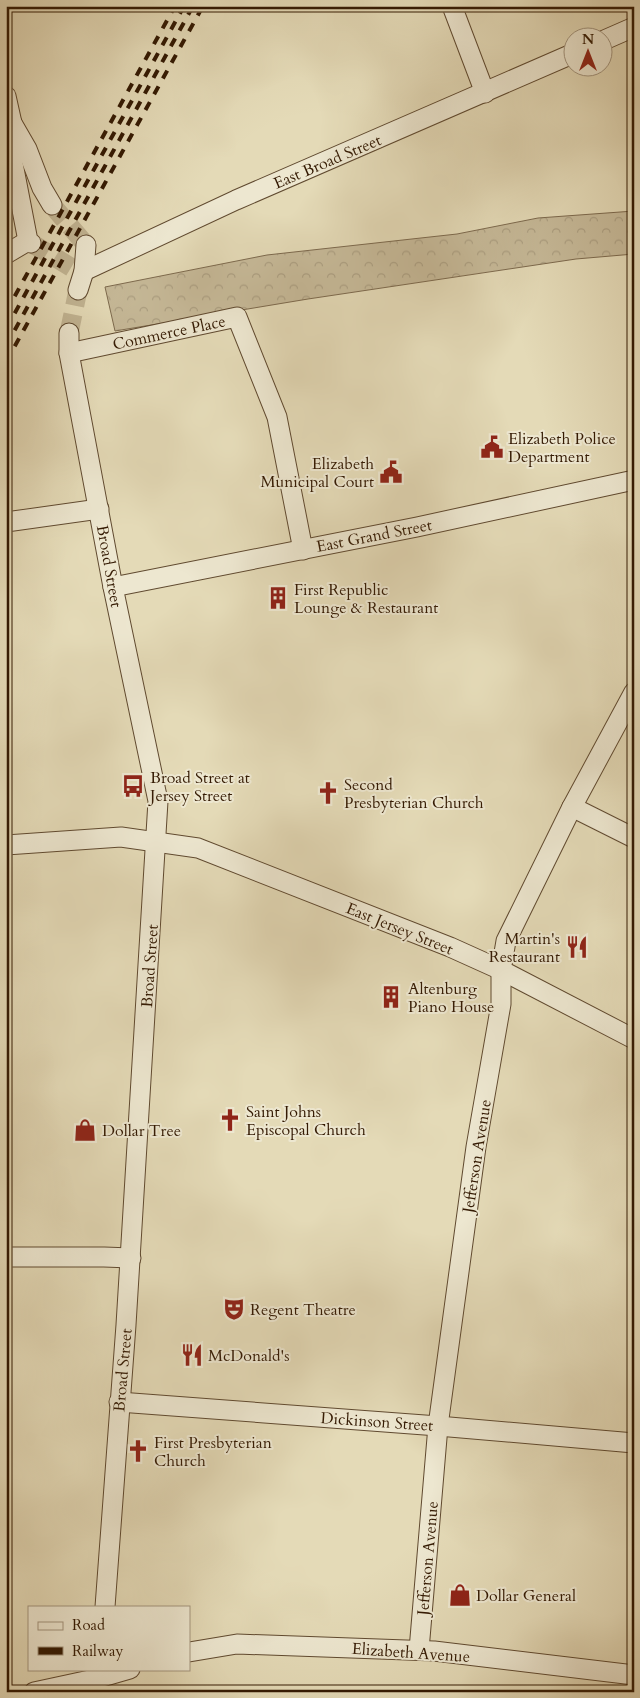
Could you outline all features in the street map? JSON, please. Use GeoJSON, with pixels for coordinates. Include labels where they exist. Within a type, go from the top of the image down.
{"type":"FeatureCollection","features":[{"type":"Feature","properties":{"kind":"street"},"geometry":{"type":"LineString","coordinates":[[452,6],[485,92]]}},
{"type":"Feature","properties":{"kind":"street"},"geometry":{"type":"LineString","coordinates":[[612,37],[634,27]]}},
{"type":"Feature","properties":{"kind":"street","name":"East Broad Street"},"geometry":{"type":"LineString","coordinates":[[79,270],[562,58]]}},
{"type":"Feature","properties":{"kind":"street"},"geometry":{"type":"LineString","coordinates":[[6,96],[12,123],[11,153],[30,242],[6,254]]}},
{"type":"Feature","properties":{"kind":"street"},"geometry":{"type":"LineString","coordinates":[[12,123],[27,149],[42,188],[52,205]]}},
{"type":"Feature","properties":{"kind":"street"},"geometry":{"type":"LineString","coordinates":[[78,290],[79,270],[86,245]]}},
{"type":"Feature","properties":{"kind":"street","name":"Commerce Place"},"geometry":{"type":"LineString","coordinates":[[69,353],[236,317],[277,417],[303,550]]}},
{"type":"Feature","properties":{"kind":"street","name":"Broad Street"},"geometry":{"type":"LineString","coordinates":[[69,333],[69,353],[113,587],[158,801],[131,1258],[105,1606]]}},
{"type":"Feature","properties":{"kind":"street","name":"East Grand Street"},"geometry":{"type":"LineString","coordinates":[[113,587],[303,550],[634,480]]}},
{"type":"Feature","properties":{"kind":"street"},"geometry":{"type":"LineString","coordinates":[[6,522],[99,509]]}},
{"type":"Feature","properties":{"kind":"street","name":"Jefferson Avenue"},"geometry":{"type":"LineString","coordinates":[[419,1650],[438,1426],[476,1147],[501,1004],[501,970],[506,941],[572,807],[634,692]]}},
{"type":"Feature","properties":{"kind":"street"},"geometry":{"type":"LineString","coordinates":[[572,807],[634,838]]}},
{"type":"Feature","properties":{"kind":"street","name":"East Jersey Street"},"geometry":{"type":"LineString","coordinates":[[6,845],[121,837],[198,848],[450,947],[501,970],[634,1039]]}},
{"type":"Feature","properties":{"kind":"street"},"geometry":{"type":"LineString","coordinates":[[6,1257],[104,1256],[131,1258]]}},
{"type":"Feature","properties":{"kind":"street","name":"Dickinson Street"},"geometry":{"type":"LineString","coordinates":[[119,1402],[438,1426],[634,1444]]}},
{"type":"Feature","properties":{"kind":"street"},"geometry":{"type":"LineString","coordinates":[[190,1640],[236,1644]]}},
{"type":"Feature","properties":{"kind":"street","name":"Elizabeth Avenue"},"geometry":{"type":"LineString","coordinates":[[190,1652],[236,1644],[419,1650],[634,1675]]}},
{"type":"Feature","properties":{"kind":"street"},"geometry":{"type":"LineString","coordinates":[[34,1692],[99,1680],[127,1670]]}},
{"type":"Feature","properties":{"kind":"green space"},"geometry":{"type":"Polygon","coordinates":[[[634,211],[634,254],[576,259],[308,299],[115,331],[105,287],[267,255],[457,234],[538,218],[634,211]]]}},
{"type":"Feature","properties":{"kind":"tunnel"},"geometry":{"type":"LineString","coordinates":[[52,205],[86,245]]}},
{"type":"Feature","properties":{"kind":"tunnel"},"geometry":{"type":"LineString","coordinates":[[31,243],[74,269]]}},
{"type":"Feature","properties":{"kind":"tunnel"},"geometry":{"type":"LineString","coordinates":[[69,333],[78,290]]}},
{"type":"Feature","properties":{"kind":"railway"},"geometry":{"type":"LineString","coordinates":[[6,312],[175,6]]}},
{"type":"Feature","properties":{"kind":"railway"},"geometry":{"type":"LineString","coordinates":[[6,329],[184,6]]}},
{"type":"Feature","properties":{"kind":"railway"},"geometry":{"type":"LineString","coordinates":[[6,346],[193,6]]}},
{"type":"Feature","properties":{"kind":"railway"},"geometry":{"type":"LineString","coordinates":[[6,362],[203,6]]}},
{"type":"Feature","properties":{"kind":"place","name":"Elizabeth Police Department"},"geometry":{"type":"Point","coordinates":[492,447]}},
{"type":"Feature","properties":{"kind":"place","name":"Elizabeth Municipal Court"},"geometry":{"type":"Point","coordinates":[391,472]}},
{"type":"Feature","properties":{"kind":"place","name":"First Republic Lounge & Restaurant"},"geometry":{"type":"Point","coordinates":[278,598]}},
{"type":"Feature","properties":{"kind":"place","name":"Broad Street at Jersey Street"},"geometry":{"type":"Point","coordinates":[133,786]}},
{"type":"Feature","properties":{"kind":"place","name":"Second Presbyterian Church"},"geometry":{"type":"Point","coordinates":[328,793]}},
{"type":"Feature","properties":{"kind":"place","name":"Martin's Restaurant"},"geometry":{"type":"Point","coordinates":[577,947]}},
{"type":"Feature","properties":{"kind":"place","name":"Altenburg Piano House"},"geometry":{"type":"Point","coordinates":[391,997]}},
{"type":"Feature","properties":{"kind":"place","name":"Saint Johns Episcopal Church"},"geometry":{"type":"Point","coordinates":[230,1120]}},
{"type":"Feature","properties":{"kind":"place","name":"Dollar Tree"},"geometry":{"type":"Point","coordinates":[85,1130]}},
{"type":"Feature","properties":{"kind":"place","name":"Regent Theatre"},"geometry":{"type":"Point","coordinates":[234,1309]}},
{"type":"Feature","properties":{"kind":"place","name":"McDonald's"},"geometry":{"type":"Point","coordinates":[192,1355]}},
{"type":"Feature","properties":{"kind":"place","name":"First Presbyterian Church"},"geometry":{"type":"Point","coordinates":[138,1451]}},
{"type":"Feature","properties":{"kind":"place","name":"Dollar General"},"geometry":{"type":"Point","coordinates":[460,1595]}}]}
